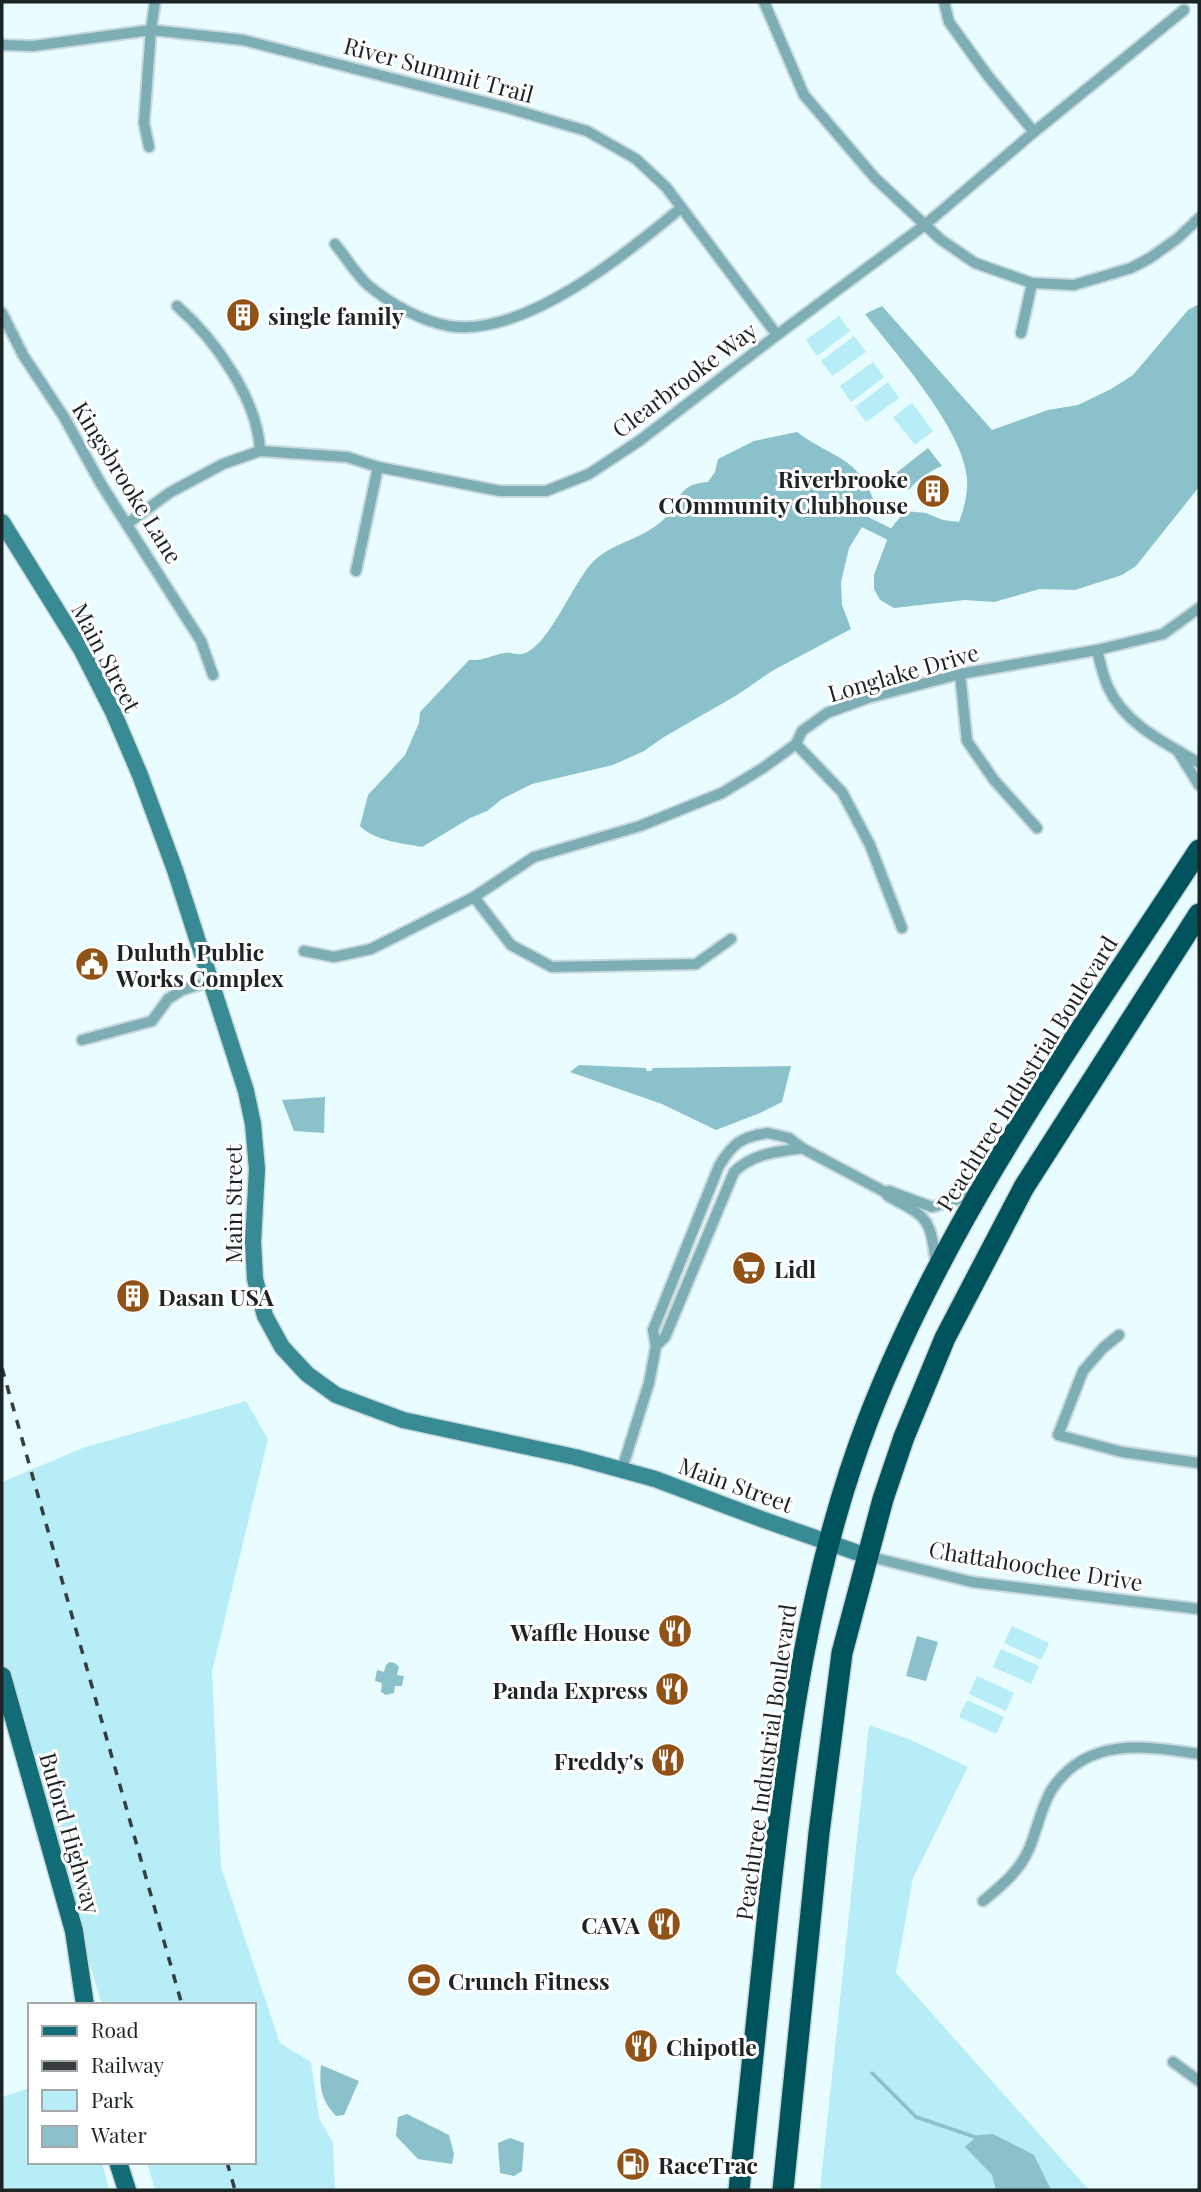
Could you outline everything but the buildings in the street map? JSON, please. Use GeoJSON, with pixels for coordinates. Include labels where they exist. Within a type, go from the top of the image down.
{"type":"FeatureCollection","features":[{"type":"Feature","properties":{"kind":"highway","name":"Peachtree Industrial Boulevard"},"geometry":{"type":"LineString","coordinates":[[739,2190],[779,1814],[800,1671],[828,1542],[868,1419],[908,1327],[984,1184],[1199,850]]}},
{"type":"Feature","properties":{"kind":"highway"},"geometry":{"type":"LineString","coordinates":[[783,2190],[819,1833],[842,1653],[867,1556],[904,1437],[945,1338],[1024,1187],[1199,914]]}},
{"type":"Feature","properties":{"kind":"main road","name":"Buford Highway"},"geometry":{"type":"LineString","coordinates":[[2,1676],[74,1931],[85,2003]]}},
{"type":"Feature","properties":{"kind":"main road"},"geometry":{"type":"LineString","coordinates":[[119,2164],[127,2190]]}},
{"type":"Feature","properties":{"kind":"street"},"geometry":{"type":"LineString","coordinates":[[149,146],[144,122],[155,2]]}},
{"type":"Feature","properties":{"kind":"street"},"geometry":{"type":"LineString","coordinates":[[764,2],[804,95],[874,178],[940,239],[975,263],[1032,283],[1074,285],[1131,268],[1150,258],[1178,238],[1199,218]]}},
{"type":"Feature","properties":{"kind":"street"},"geometry":{"type":"LineString","coordinates":[[944,2],[949,22],[988,76],[1034,132]]}},
{"type":"Feature","properties":{"kind":"street","name":"Clearbrooke Way"},"geometry":{"type":"LineString","coordinates":[[127,524],[169,493],[223,464],[260,451],[347,457],[378,467],[499,491],[545,491],[589,474],[639,442],[926,224],[1184,10]]}},
{"type":"Feature","properties":{"kind":"street","name":"River Summit Trail"},"geometry":{"type":"LineString","coordinates":[[2,45],[33,46],[151,30],[243,40],[587,131],[636,159],[666,187],[777,335]]}},
{"type":"Feature","properties":{"kind":"street"},"geometry":{"type":"LineString","coordinates":[[335,244],[368,285],[416,316],[450,326],[485,325],[511,320],[560,297],[649,235],[681,208]]}},
{"type":"Feature","properties":{"kind":"street"},"geometry":{"type":"LineString","coordinates":[[1021,332],[1032,283]]}},
{"type":"Feature","properties":{"kind":"street"},"geometry":{"type":"LineString","coordinates":[[177,306],[197,324],[235,376],[259,436],[260,451]]}},
{"type":"Feature","properties":{"kind":"street","name":"Kingsbrooke Lane"},"geometry":{"type":"LineString","coordinates":[[2,313],[23,355],[64,417],[101,484],[201,640],[213,675]]}},
{"type":"Feature","properties":{"kind":"street"},"geometry":{"type":"LineString","coordinates":[[356,571],[378,467]]}},
{"type":"Feature","properties":{"kind":"street","name":"Main Street"},"geometry":{"type":"LineString","coordinates":[[2,522],[81,649],[114,714],[162,834],[246,1091],[253,1124],[257,1168],[253,1242],[255,1279],[265,1316],[282,1348],[307,1374],[336,1395],[403,1420],[622,1469],[867,1556]]}},
{"type":"Feature","properties":{"kind":"street","name":"Longlake Drive"},"geometry":{"type":"LineString","coordinates":[[304,951],[334,957],[371,949],[474,897],[534,857],[640,826],[722,793],[796,744],[802,731],[827,713],[868,698],[960,674],[1097,650],[1163,634],[1199,608]]}},
{"type":"Feature","properties":{"kind":"street"},"geometry":{"type":"LineString","coordinates":[[1097,650],[1108,687],[1120,707],[1144,730],[1199,763]]}},
{"type":"Feature","properties":{"kind":"street"},"geometry":{"type":"LineString","coordinates":[[960,674],[967,741],[994,780],[1037,828]]}},
{"type":"Feature","properties":{"kind":"street"},"geometry":{"type":"LineString","coordinates":[[796,744],[842,792],[870,845],[902,928]]}},
{"type":"Feature","properties":{"kind":"street"},"geometry":{"type":"LineString","coordinates":[[1178,750],[1199,785]]}},
{"type":"Feature","properties":{"kind":"street"},"geometry":{"type":"LineString","coordinates":[[474,897],[511,945],[552,967],[696,964],[731,939]]}},
{"type":"Feature","properties":{"kind":"street"},"geometry":{"type":"LineString","coordinates":[[82,1040],[152,1021],[168,999],[182,990],[209,982]]}},
{"type":"Feature","properties":{"kind":"street"},"geometry":{"type":"LineString","coordinates":[[622,1469],[649,1383],[656,1346],[653,1329],[719,1166],[729,1149],[743,1139],[768,1133],[789,1138],[802,1148],[919,1212],[930,1226],[934,1238],[937,1272]]}},
{"type":"Feature","properties":{"kind":"street"},"geometry":{"type":"LineString","coordinates":[[656,1346],[665,1337],[734,1172],[754,1158],[767,1153],[802,1148]]}},
{"type":"Feature","properties":{"kind":"street"},"geometry":{"type":"LineString","coordinates":[[886,1192],[932,1208],[956,1200],[984,1184]]}},
{"type":"Feature","properties":{"kind":"street"},"geometry":{"type":"LineString","coordinates":[[1119,1335],[1102,1348],[1083,1371],[1058,1435],[1122,1452],[1199,1463]]}},
{"type":"Feature","properties":{"kind":"street","name":"Chattahoochee Drive"},"geometry":{"type":"LineString","coordinates":[[867,1556],[972,1582],[1199,1609]]}},
{"type":"Feature","properties":{"kind":"street"},"geometry":{"type":"LineString","coordinates":[[983,1901],[1012,1877],[1028,1852],[1052,1790],[1067,1772],[1106,1749],[1129,1746],[1199,1754]]}},
{"type":"Feature","properties":{"kind":"street"},"geometry":{"type":"LineString","coordinates":[[1173,2062],[1199,2081]]}},
{"type":"Feature","properties":{"kind":"green space"},"geometry":{"type":"Polygon","coordinates":[[[839,316],[850,331],[817,356],[806,340],[839,316]]]}},
{"type":"Feature","properties":{"kind":"green space"},"geometry":{"type":"Polygon","coordinates":[[[854,336],[866,352],[832,376],[821,361],[854,336]]]}},
{"type":"Feature","properties":{"kind":"green space"},"geometry":{"type":"Polygon","coordinates":[[[873,362],[884,377],[851,402],[840,386],[873,362]]]}},
{"type":"Feature","properties":{"kind":"green space"},"geometry":{"type":"Polygon","coordinates":[[[888,382],[899,398],[866,422],[855,407],[888,382]]]}},
{"type":"Feature","properties":{"kind":"green space"},"geometry":{"type":"Polygon","coordinates":[[[912,403],[933,431],[915,445],[893,417],[912,403]]]}},
{"type":"Feature","properties":{"kind":"green space"},"geometry":{"type":"Polygon","coordinates":[[[246,1401],[268,1439],[212,1672],[221,1867],[280,2043],[311,2062],[319,2118],[333,2143],[335,2190],[155,2190],[148,2164],[256,2164],[256,2003],[101,2003],[2,1666],[2,1482],[83,1448],[246,1401]]]}},
{"type":"Feature","properties":{"kind":"green space"},"geometry":{"type":"Polygon","coordinates":[[[1012,1626],[1049,1643],[1041,1660],[1004,1643],[1012,1626]]]}},
{"type":"Feature","properties":{"kind":"green space"},"geometry":{"type":"Polygon","coordinates":[[[1001,1649],[1039,1666],[1031,1684],[993,1667],[1001,1649]]]}},
{"type":"Feature","properties":{"kind":"green space"},"geometry":{"type":"Polygon","coordinates":[[[977,1676],[1014,1693],[1006,1711],[969,1694],[977,1676]]]}},
{"type":"Feature","properties":{"kind":"green space"},"geometry":{"type":"Polygon","coordinates":[[[967,1700],[1004,1717],[996,1734],[959,1717],[967,1700]]]}},
{"type":"Feature","properties":{"kind":"green space"},"geometry":{"type":"Polygon","coordinates":[[[869,1725],[911,1740],[968,1767],[913,1878],[896,1973],[1089,2190],[820,2190],[869,1725]]]}},
{"type":"Feature","properties":{"kind":"green space"},"geometry":{"type":"Polygon","coordinates":[[[28,2089],[28,2164],[102,2164],[109,2190],[2,2190],[2,2097],[28,2089]]]}},
{"type":"Feature","properties":{"kind":"water"},"geometry":{"type":"Polygon","coordinates":[[[1199,304],[1199,487],[1136,566],[1122,575],[1075,590],[1040,589],[994,602],[965,600],[894,608],[880,600],[874,589],[874,575],[892,527],[905,511],[926,513],[943,520],[959,522],[967,479],[963,459],[942,416],[865,314],[882,306],[992,430],[1048,410],[1078,405],[1111,389],[1133,375],[1188,310],[1199,304]]]}},
{"type":"Feature","properties":{"kind":"water"},"geometry":{"type":"Polygon","coordinates":[[[797,432],[842,459],[860,474],[874,501],[849,548],[841,582],[842,605],[851,629],[772,671],[644,751],[613,765],[532,784],[422,847],[381,838],[360,826],[368,795],[405,755],[419,723],[420,712],[469,660],[505,653],[522,654],[532,649],[552,626],[588,567],[597,558],[647,532],[662,521],[684,490],[708,482],[715,472],[718,459],[754,441],[797,432]]]}},
{"type":"Feature","properties":{"kind":"water"},"geometry":{"type":"Polygon","coordinates":[[[928,448],[942,466],[924,476],[909,490],[896,473],[928,448]]]}},
{"type":"Feature","properties":{"kind":"water"},"geometry":{"type":"Polygon","coordinates":[[[579,1065],[646,1068],[647,1071],[653,1068],[791,1066],[782,1102],[716,1130],[662,1104],[570,1072],[579,1065]]]}},
{"type":"Feature","properties":{"kind":"water"},"geometry":{"type":"Polygon","coordinates":[[[325,1097],[324,1133],[294,1131],[282,1100],[325,1097]]]}},
{"type":"Feature","properties":{"kind":"water"},"geometry":{"type":"Polygon","coordinates":[[[917,1636],[938,1642],[926,1681],[906,1676],[917,1636]]]}},
{"type":"Feature","properties":{"kind":"water"},"geometry":{"type":"Polygon","coordinates":[[[389,1662],[399,1667],[397,1675],[404,1676],[402,1686],[395,1686],[394,1693],[386,1695],[381,1692],[382,1683],[375,1681],[377,1670],[384,1672],[389,1662]]]}},
{"type":"Feature","properties":{"kind":"water"},"geometry":{"type":"Polygon","coordinates":[[[321,2065],[359,2081],[344,2115],[336,2116],[324,2099],[320,2080],[321,2065]]]}},
{"type":"Feature","properties":{"kind":"water"},"geometry":{"type":"Polygon","coordinates":[[[407,2114],[449,2135],[454,2154],[452,2164],[418,2159],[396,2136],[398,2117],[407,2114]]]}},
{"type":"Feature","properties":{"kind":"water"},"geometry":{"type":"Polygon","coordinates":[[[993,2134],[1034,2155],[1051,2190],[996,2190],[992,2175],[965,2147],[978,2135],[993,2134]]]}},
{"type":"Feature","properties":{"kind":"water"},"geometry":{"type":"Polygon","coordinates":[[[510,2138],[524,2143],[522,2171],[514,2176],[500,2173],[498,2143],[510,2138]]]}},
{"type":"Feature","properties":{"kind":"waterway"},"geometry":{"type":"LineString","coordinates":[[865,522],[889,534]]}},
{"type":"Feature","properties":{"kind":"waterway"},"geometry":{"type":"LineString","coordinates":[[872,2073],[916,2117],[978,2138]]}},
{"type":"Feature","properties":{"kind":"railway"},"geometry":{"type":"LineString","coordinates":[[2,1368],[181,2003]]}},
{"type":"Feature","properties":{"kind":"railway"},"geometry":{"type":"LineString","coordinates":[[228,2164],[235,2190]]}},
{"type":"Feature","properties":{"kind":"place","name":"single family"},"geometry":{"type":"Point","coordinates":[243,315]}},
{"type":"Feature","properties":{"kind":"place","name":"Riverbrooke COmmunity Clubhouse"},"geometry":{"type":"Point","coordinates":[933,491]}},
{"type":"Feature","properties":{"kind":"place","name":"Duluth Public Works Complex"},"geometry":{"type":"Point","coordinates":[92,964]}},
{"type":"Feature","properties":{"kind":"place","name":"Lidl"},"geometry":{"type":"Point","coordinates":[749,1268]}},
{"type":"Feature","properties":{"kind":"place","name":"Dasan USA"},"geometry":{"type":"Point","coordinates":[133,1296]}},
{"type":"Feature","properties":{"kind":"place","name":"Waffle House"},"geometry":{"type":"Point","coordinates":[675,1631]}},
{"type":"Feature","properties":{"kind":"place","name":"Panda Express"},"geometry":{"type":"Point","coordinates":[672,1689]}},
{"type":"Feature","properties":{"kind":"place","name":"Freddy's"},"geometry":{"type":"Point","coordinates":[668,1760]}},
{"type":"Feature","properties":{"kind":"place","name":"CAVA"},"geometry":{"type":"Point","coordinates":[664,1924]}},
{"type":"Feature","properties":{"kind":"place","name":"Crunch Fitness"},"geometry":{"type":"Point","coordinates":[424,1980]}},
{"type":"Feature","properties":{"kind":"place","name":"Chipotle"},"geometry":{"type":"Point","coordinates":[641,2046]}},
{"type":"Feature","properties":{"kind":"place","name":"RaceTrac"},"geometry":{"type":"Point","coordinates":[633,2164]}}]}
